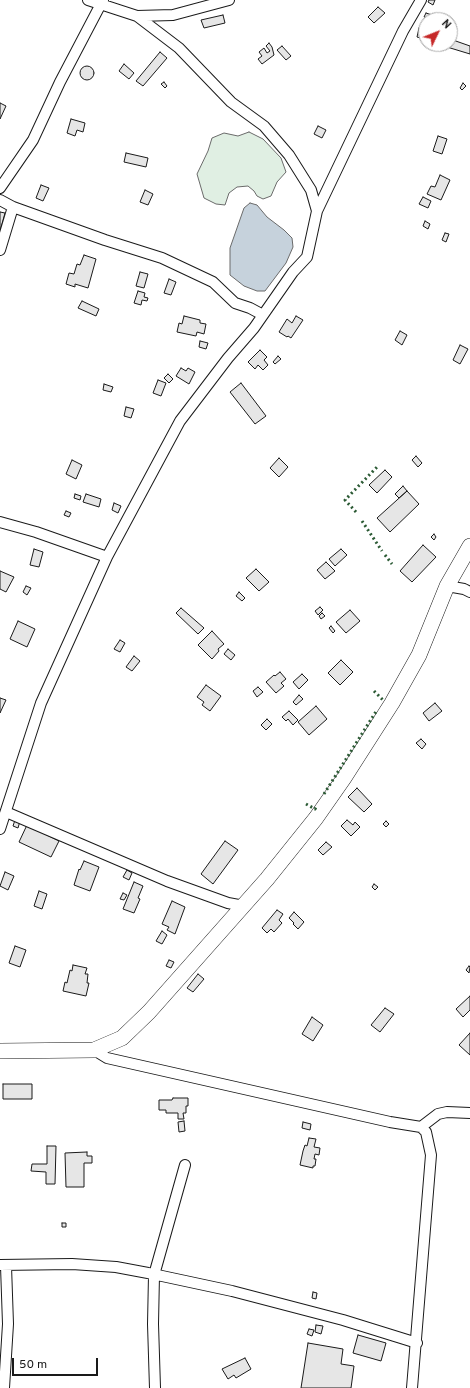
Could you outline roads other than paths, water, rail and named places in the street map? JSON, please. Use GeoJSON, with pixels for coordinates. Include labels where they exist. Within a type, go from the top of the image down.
{"type":"FeatureCollection","features":[{"type":"Feature","properties":{"kind":"street"},"geometry":{"type":"LineString","coordinates":[[88,0],[102,2],[137,16],[179,48],[231,102],[264,126],[290,155],[311,190],[317,211]]}},
{"type":"Feature","properties":{"kind":"street"},"geometry":{"type":"LineString","coordinates":[[137,16],[173,15],[229,0]]}},
{"type":"Feature","properties":{"kind":"street"},"geometry":{"type":"LineString","coordinates":[[0,829],[41,703],[107,557],[180,421],[223,364],[263,315],[294,272],[307,258],[317,211],[400,38],[421,0]]}},
{"type":"Feature","properties":{"kind":"street"},"geometry":{"type":"LineString","coordinates":[[0,188],[33,140],[60,82],[102,2]]}},
{"type":"Feature","properties":{"kind":"street"},"geometry":{"type":"LineString","coordinates":[[0,200],[13,207],[105,240],[162,258],[213,282],[235,303],[250,308],[263,315]]}},
{"type":"Feature","properties":{"kind":"street"},"geometry":{"type":"LineString","coordinates":[[0,250],[13,207]]}},
{"type":"Feature","properties":{"kind":"street"},"geometry":{"type":"LineString","coordinates":[[0,522],[36,532],[107,557]]}},
{"type":"Feature","properties":{"kind":"street"},"geometry":{"type":"LineString","coordinates":[[0,1051],[94,1050],[122,1038],[149,1012],[244,906],[316,818],[344,778],[392,703],[419,655],[447,586],[470,546]]}},
{"type":"Feature","properties":{"kind":"street"},"geometry":{"type":"LineString","coordinates":[[447,586],[464,589],[470,592]]}},
{"type":"Feature","properties":{"kind":"street"},"geometry":{"type":"LineString","coordinates":[[6,812],[167,881],[228,903],[244,906]]}},
{"type":"Feature","properties":{"kind":"street"},"geometry":{"type":"LineString","coordinates":[[94,1050],[107,1058],[390,1122],[421,1127],[426,1132],[431,1155],[417,1344],[412,1388]]}},
{"type":"Feature","properties":{"kind":"street"},"geometry":{"type":"LineString","coordinates":[[421,1127],[438,1114],[447,1112],[470,1113]]}},
{"type":"Feature","properties":{"kind":"street"},"geometry":{"type":"LineString","coordinates":[[155,1388],[153,1324],[154,1275],[185,1165]]}},
{"type":"Feature","properties":{"kind":"street"},"geometry":{"type":"LineString","coordinates":[[4,1388],[8,1324],[3,1266],[72,1264],[116,1267],[232,1291],[343,1320],[417,1344]]}}]}
